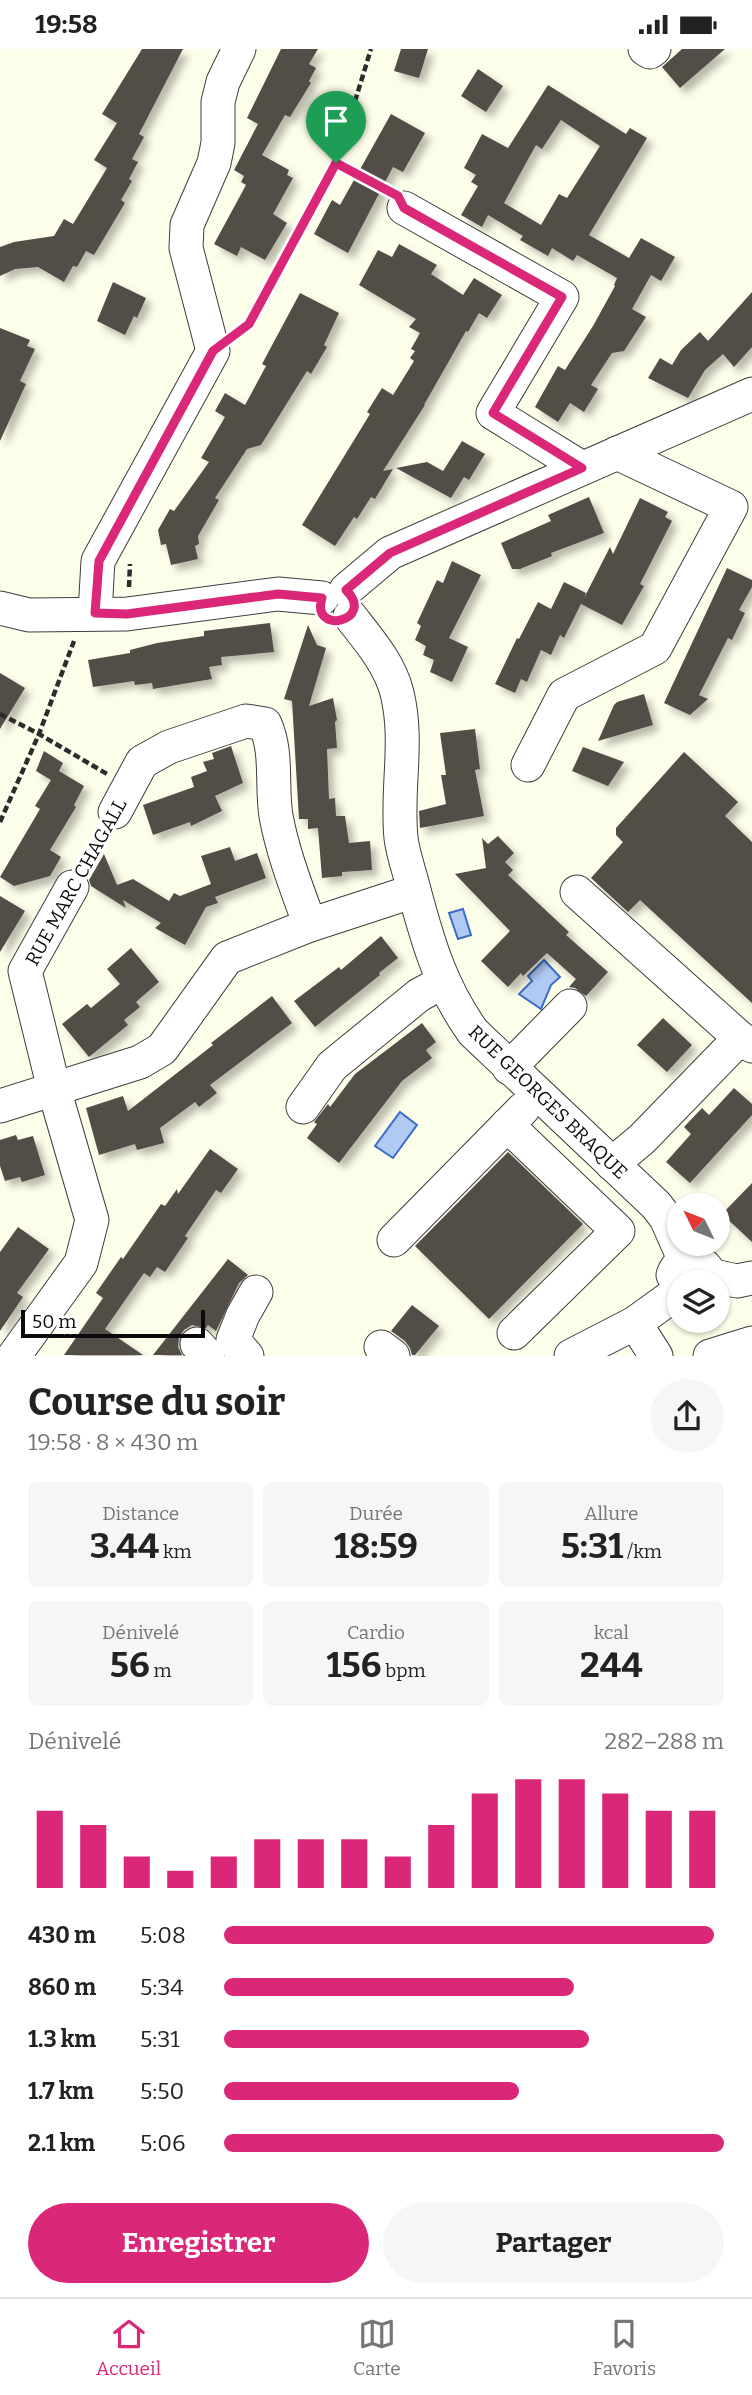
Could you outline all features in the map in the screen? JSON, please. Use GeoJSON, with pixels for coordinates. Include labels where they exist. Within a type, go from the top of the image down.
{"type":"FeatureCollection","features":[{"type":"Feature","properties":{"kind":"street"},"geometry":{"type":"LineString","coordinates":[[86,625],[99,561],[213,351],[186,247],[187,225],[214,163],[218,143],[218,102],[223,82],[239,49]]}},
{"type":"Feature","properties":{"kind":"street"},"geometry":{"type":"LineString","coordinates":[[645,49],[650,53],[654,49]]}},
{"type":"Feature","properties":{"kind":"street"},"geometry":{"type":"LineString","coordinates":[[404,208],[562,297],[493,413],[582,468]]}},
{"type":"Feature","properties":{"kind":"street"},"geometry":{"type":"LineString","coordinates":[[0,608],[86,625],[127,614],[278,594],[340,601],[390,553],[752,394]]}},
{"type":"Feature","properties":{"kind":"street"},"geometry":{"type":"LineString","coordinates":[[528,765],[564,695],[655,648],[741,504],[617,453]]}},
{"type":"Feature","properties":{"kind":"street","name":"RUE GEORGES BRAQUE"},"geometry":{"type":"LineString","coordinates":[[340,601],[376,649],[397,691],[403,737],[399,800],[401,840],[426,937],[454,1005],[473,1032],[509,1068],[656,1205],[666,1218],[687,1270]]}},
{"type":"Feature","properties":{"kind":"street","name":"RUE MARC CHAGALL"},"geometry":{"type":"LineString","coordinates":[[122,799],[142,762],[169,747],[246,721],[265,725],[272,740],[276,814],[285,853],[310,925]]}},
{"type":"Feature","properties":{"kind":"street","name":"RUE MARC CHAGALL"},"geometry":{"type":"LineString","coordinates":[[15,1356],[81,1263],[92,1220],[54,1089],[25,971],[72,887]]}},
{"type":"Feature","properties":{"kind":"street"},"geometry":{"type":"LineString","coordinates":[[0,1106],[140,1062],[162,1049],[227,958],[310,925],[414,891]]}},
{"type":"Feature","properties":{"kind":"street"},"geometry":{"type":"LineString","coordinates":[[577,892],[746,1042],[612,1164]]}},
{"type":"Feature","properties":{"kind":"street"},"geometry":{"type":"LineString","coordinates":[[303,1107],[332,1066],[419,995],[443,982]]}},
{"type":"Feature","properties":{"kind":"street"},"geometry":{"type":"LineString","coordinates":[[509,1068],[570,1006]]}},
{"type":"Feature","properties":{"kind":"street"},"geometry":{"type":"LineString","coordinates":[[394,1240],[537,1094]]}},
{"type":"Feature","properties":{"kind":"street"},"geometry":{"type":"LineString","coordinates":[[507,1125],[618,1231],[514,1333]]}},
{"type":"Feature","properties":{"kind":"street"},"geometry":{"type":"LineString","coordinates":[[730,1281],[752,1278]]}},
{"type":"Feature","properties":{"kind":"street"},"geometry":{"type":"LineString","coordinates":[[247,1356],[233,1340],[256,1292]]}},
{"type":"Feature","properties":{"kind":"street"},"geometry":{"type":"LineString","coordinates":[[571,1356],[635,1323],[667,1299]]}},
{"type":"Feature","properties":{"kind":"street"},"geometry":{"type":"LineString","coordinates":[[635,1323],[656,1356]]}},
{"type":"Feature","properties":{"kind":"street"},"geometry":{"type":"LineString","coordinates":[[710,1356],[752,1343]]}},
{"type":"Feature","properties":{"kind":"path"},"geometry":{"type":"LineString","coordinates":[[213,351],[249,324],[336,163],[370,49]]}},
{"type":"Feature","properties":{"kind":"path"},"geometry":{"type":"LineString","coordinates":[[336,163],[398,196],[404,208]]}},
{"type":"Feature","properties":{"kind":"path"},"geometry":{"type":"LineString","coordinates":[[0,822],[86,625]]}},
{"type":"Feature","properties":{"kind":"path"},"geometry":{"type":"LineString","coordinates":[[0,714],[39,734],[122,799]]}},
{"type":"Feature","properties":{"kind":"path","name":"RUE MARC CHAGALL"},"geometry":{"type":"LineString","coordinates":[[72,887],[122,799]]}},
{"type":"Feature","properties":{"kind":"water"},"geometry":{"type":"Polygon","coordinates":[[[463,909],[471,935],[458,939],[449,913],[463,909]]]}},
{"type":"Feature","properties":{"kind":"water"},"geometry":{"type":"Polygon","coordinates":[[[544,960],[560,977],[551,985],[541,1009],[519,994],[532,981],[528,976],[544,960]]]}},
{"type":"Feature","properties":{"kind":"water"},"geometry":{"type":"Polygon","coordinates":[[[400,1112],[417,1125],[393,1158],[375,1146],[400,1112]]]}},
{"type":"Feature","properties":{"kind":"building"},"geometry":{"type":"Polygon","coordinates":[[[142,49],[183,49],[139,134],[144,137],[132,159],[138,162],[129,179],[132,181],[121,200],[125,203],[94,255],[86,251],[64,282],[38,267],[15,269],[0,276],[0,247],[14,242],[54,236],[64,219],[73,224],[107,168],[94,160],[117,123],[102,114],[142,49]]]}},
{"type":"Feature","properties":{"kind":"building"},"geometry":{"type":"Polygon","coordinates":[[[281,49],[318,49],[309,64],[316,68],[309,81],[311,83],[290,117],[285,115],[262,155],[289,170],[287,175],[293,178],[273,214],[287,223],[265,260],[241,247],[237,256],[214,244],[246,185],[241,182],[244,176],[234,170],[258,124],[247,118],[281,49]]]}},
{"type":"Feature","properties":{"kind":"building"},"geometry":{"type":"Polygon","coordinates":[[[401,49],[428,49],[419,78],[394,71],[401,49]]]}},
{"type":"Feature","properties":{"kind":"building"},"geometry":{"type":"Polygon","coordinates":[[[682,49],[725,49],[680,88],[662,67],[682,49]]]}},
{"type":"Feature","properties":{"kind":"building"},"geometry":{"type":"Polygon","coordinates":[[[478,69],[503,86],[486,112],[461,96],[478,69]]]}},
{"type":"Feature","properties":{"kind":"building"},"geometry":{"type":"Polygon","coordinates":[[[548,85],[626,134],[630,128],[647,138],[589,235],[629,258],[641,238],[675,257],[661,281],[651,275],[632,309],[646,317],[624,351],[612,353],[591,385],[598,389],[584,412],[570,403],[558,422],[535,407],[558,366],[565,370],[593,326],[617,278],[577,255],[573,261],[552,248],[548,256],[520,240],[523,236],[488,215],[482,227],[461,215],[478,186],[471,182],[476,175],[464,168],[482,134],[508,148],[548,85]],[[561,120],[542,149],[536,145],[504,203],[541,225],[559,194],[567,198],[600,146],[561,120]]]}},
{"type":"Feature","properties":{"kind":"building"},"geometry":{"type":"Polygon","coordinates":[[[391,114],[425,133],[403,172],[393,167],[348,253],[314,234],[332,200],[340,205],[391,114]]]}},
{"type":"Feature","properties":{"kind":"building"},"geometry":{"type":"Polygon","coordinates":[[[399,244],[437,265],[431,274],[463,295],[474,278],[502,295],[487,318],[479,313],[468,332],[466,331],[425,405],[383,471],[393,469],[375,499],[371,497],[335,546],[302,525],[370,414],[367,412],[382,388],[393,395],[414,361],[410,358],[415,351],[411,349],[420,333],[409,327],[416,319],[359,285],[378,250],[392,257],[399,244]]]}},
{"type":"Feature","properties":{"kind":"building"},"geometry":{"type":"Polygon","coordinates":[[[113,282],[146,298],[125,335],[97,321],[113,282]]]}},
{"type":"Feature","properties":{"kind":"building"},"geometry":{"type":"Polygon","coordinates":[[[752,292],[752,347],[734,367],[723,354],[705,370],[688,398],[648,378],[660,358],[672,365],[681,350],[700,332],[708,341],[752,292]]]}},
{"type":"Feature","properties":{"kind":"building"},"geometry":{"type":"Polygon","coordinates":[[[300,293],[339,313],[324,345],[327,347],[311,374],[307,371],[261,445],[247,449],[215,498],[219,500],[198,536],[199,544],[195,546],[198,559],[171,565],[166,544],[161,545],[158,530],[170,509],[174,511],[209,462],[201,458],[225,417],[215,411],[225,393],[245,405],[266,366],[262,364],[300,293]]]}},
{"type":"Feature","properties":{"kind":"building"},"geometry":{"type":"Polygon","coordinates":[[[0,328],[30,340],[27,346],[35,349],[20,381],[26,384],[0,441],[0,328]]]}},
{"type":"Feature","properties":{"kind":"building"},"geometry":{"type":"Polygon","coordinates":[[[462,441],[485,454],[469,480],[464,477],[451,498],[396,468],[427,462],[443,471],[462,441]]]}},
{"type":"Feature","properties":{"kind":"building"},"geometry":{"type":"Polygon","coordinates":[[[589,497],[604,533],[551,553],[552,556],[520,569],[512,569],[501,543],[551,521],[548,515],[589,497]]]}},
{"type":"Feature","properties":{"kind":"building"},"geometry":{"type":"Polygon","coordinates":[[[640,498],[668,512],[665,517],[672,521],[640,584],[644,586],[622,625],[581,604],[564,638],[560,635],[551,655],[541,650],[527,682],[521,679],[515,693],[495,684],[538,602],[551,609],[564,582],[586,593],[584,598],[610,547],[613,554],[640,498]]]}},
{"type":"Feature","properties":{"kind":"building"},"geometry":{"type":"Polygon","coordinates":[[[452,561],[481,575],[449,638],[468,647],[452,682],[430,672],[434,660],[423,655],[426,646],[415,640],[421,626],[417,623],[437,580],[443,583],[452,561]]]}},
{"type":"Feature","properties":{"kind":"building"},"geometry":{"type":"Polygon","coordinates":[[[727,568],[752,580],[752,587],[739,610],[745,613],[732,640],[728,638],[699,695],[708,699],[690,715],[664,703],[727,568]]]}},
{"type":"Feature","properties":{"kind":"building"},"geometry":{"type":"Polygon","coordinates":[[[270,623],[274,652],[221,657],[222,665],[209,667],[212,679],[153,689],[152,683],[135,685],[134,681],[93,687],[88,660],[130,653],[130,650],[157,643],[204,636],[204,631],[270,623]]]}},
{"type":"Feature","properties":{"kind":"building"},"geometry":{"type":"Polygon","coordinates":[[[308,625],[317,645],[326,648],[309,706],[333,698],[337,720],[337,748],[327,749],[329,799],[335,798],[336,816],[345,816],[349,843],[370,841],[372,870],[342,872],[342,876],[322,878],[318,828],[308,829],[308,819],[299,819],[292,701],[284,699],[308,625]]]}},
{"type":"Feature","properties":{"kind":"building"},"geometry":{"type":"Polygon","coordinates":[[[0,673],[25,688],[0,729],[0,673]]]}},
{"type":"Feature","properties":{"kind":"building"},"geometry":{"type":"Polygon","coordinates":[[[644,694],[653,725],[598,741],[614,705],[644,694]]]}},
{"type":"Feature","properties":{"kind":"building"},"geometry":{"type":"Polygon","coordinates":[[[475,729],[480,769],[475,770],[484,816],[420,828],[419,811],[446,804],[441,775],[446,775],[440,733],[475,729]]]}},
{"type":"Feature","properties":{"kind":"building"},"geometry":{"type":"Polygon","coordinates":[[[231,746],[243,783],[215,796],[222,811],[191,826],[190,822],[153,835],[143,805],[194,787],[191,777],[207,771],[203,762],[214,759],[212,753],[231,746]]]}},
{"type":"Feature","properties":{"kind":"building"},"geometry":{"type":"Polygon","coordinates":[[[583,747],[624,762],[608,786],[572,771],[583,747]]]}},
{"type":"Feature","properties":{"kind":"building"},"geometry":{"type":"Polygon","coordinates":[[[44,751],[63,763],[59,771],[84,786],[74,805],[76,807],[50,850],[61,857],[50,876],[14,886],[0,877],[40,809],[35,806],[51,780],[36,771],[44,751]]]}},
{"type":"Feature","properties":{"kind":"building"},"geometry":{"type":"Polygon","coordinates":[[[684,752],[738,802],[725,816],[752,842],[752,1003],[640,900],[628,912],[591,878],[623,842],[616,835],[616,828],[684,752]]]}},
{"type":"Feature","properties":{"kind":"building"},"geometry":{"type":"Polygon","coordinates":[[[498,836],[514,853],[505,862],[513,870],[508,875],[569,932],[566,935],[608,972],[586,996],[569,987],[576,979],[547,953],[508,987],[481,961],[510,931],[455,874],[486,868],[482,838],[488,844],[498,836]]]}},
{"type":"Feature","properties":{"kind":"building"},"geometry":{"type":"Polygon","coordinates":[[[230,847],[235,861],[257,853],[266,878],[215,897],[218,903],[206,907],[185,945],[155,928],[161,923],[123,900],[126,908],[91,886],[89,880],[104,854],[117,885],[133,879],[169,901],[174,893],[180,896],[211,884],[201,856],[230,847]]]}},
{"type":"Feature","properties":{"kind":"building"},"geometry":{"type":"Polygon","coordinates":[[[0,896],[25,911],[0,952],[0,896]]]}},
{"type":"Feature","properties":{"kind":"building"},"geometry":{"type":"Polygon","coordinates":[[[381,936],[398,958],[315,1027],[294,1001],[339,967],[341,970],[381,936]]]}},
{"type":"Feature","properties":{"kind":"building"},"geometry":{"type":"Polygon","coordinates":[[[131,948],[159,982],[136,1002],[140,1007],[124,1020],[128,1025],[89,1057],[62,1024],[87,1004],[91,1008],[120,984],[107,969],[131,948]]]}},
{"type":"Feature","properties":{"kind":"building"},"geometry":{"type":"Polygon","coordinates":[[[272,996],[292,1023],[210,1085],[217,1093],[199,1107],[195,1102],[160,1128],[164,1143],[137,1150],[135,1144],[99,1155],[86,1108],[123,1096],[128,1111],[272,996]]]}},
{"type":"Feature","properties":{"kind":"building"},"geometry":{"type":"Polygon","coordinates":[[[663,1018],[692,1045],[667,1072],[637,1045],[663,1018]]]}},
{"type":"Feature","properties":{"kind":"building"},"geometry":{"type":"Polygon","coordinates":[[[422,1023],[436,1042],[426,1050],[432,1058],[402,1081],[339,1163],[307,1138],[317,1124],[314,1122],[328,1104],[330,1107],[355,1074],[422,1023]]]}},
{"type":"Feature","properties":{"kind":"building"},"geometry":{"type":"Polygon","coordinates":[[[734,1088],[752,1104],[752,1115],[690,1183],[666,1162],[691,1134],[684,1127],[702,1108],[709,1115],[734,1088]]]}},
{"type":"Feature","properties":{"kind":"building"},"geometry":{"type":"Polygon","coordinates":[[[16,1135],[18,1140],[33,1136],[45,1175],[22,1182],[20,1177],[5,1181],[0,1166],[0,1140],[16,1135]]]}},
{"type":"Feature","properties":{"kind":"building"},"geometry":{"type":"Polygon","coordinates":[[[210,1149],[238,1169],[221,1193],[216,1190],[165,1272],[157,1267],[150,1277],[144,1273],[105,1329],[143,1355],[64,1355],[103,1298],[96,1293],[121,1257],[123,1259],[161,1204],[165,1206],[177,1189],[178,1194],[210,1149]]]}},
{"type":"Feature","properties":{"kind":"building"},"geometry":{"type":"Polygon","coordinates":[[[508,1152],[583,1224],[489,1319],[415,1246],[508,1152]]]}},
{"type":"Feature","properties":{"kind":"building"},"geometry":{"type":"Polygon","coordinates":[[[752,1183],[752,1242],[730,1221],[730,1206],[752,1183]]]}},
{"type":"Feature","properties":{"kind":"building"},"geometry":{"type":"Polygon","coordinates":[[[18,1227],[49,1249],[17,1293],[23,1297],[0,1331],[0,1252],[18,1227]]]}},
{"type":"Feature","properties":{"kind":"building"},"geometry":{"type":"Polygon","coordinates":[[[228,1259],[248,1275],[239,1283],[216,1331],[208,1325],[206,1328],[192,1325],[184,1330],[179,1338],[178,1347],[182,1355],[153,1355],[228,1259]]]}},
{"type":"Feature","properties":{"kind":"building"},"geometry":{"type":"Polygon","coordinates":[[[412,1305],[439,1326],[415,1355],[412,1355],[405,1341],[391,1331],[412,1305]]]}},
{"type":"Feature","properties":{"kind":"route"},"geometry":{"type":"LineString","coordinates":[[336,163],[398,196],[404,208],[562,297],[493,413],[582,468],[390,553],[346,590],[354,605],[350,616],[341,621],[336,622],[326,617],[321,608],[322,598],[278,594],[127,614],[95,613],[99,561],[213,351],[249,324],[336,163]]}}]}
